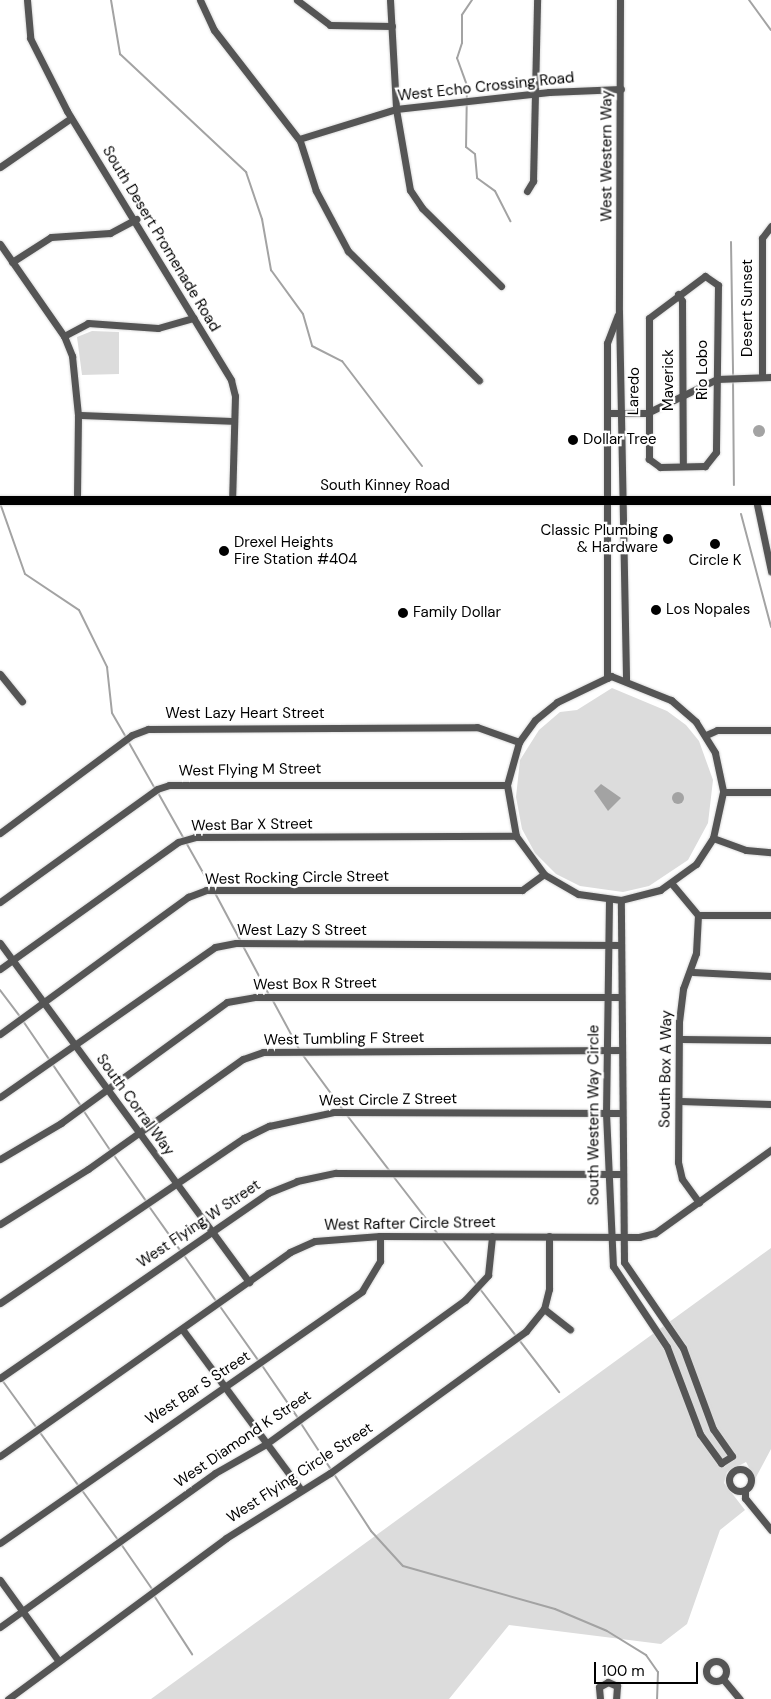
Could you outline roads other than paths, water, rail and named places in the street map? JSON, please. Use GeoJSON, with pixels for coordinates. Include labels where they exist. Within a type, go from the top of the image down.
{"type":"FeatureCollection","features":[{"type":"Feature","properties":{"kind":"main road","name":"South Kinney Road"},"geometry":{"type":"LineString","coordinates":[[2,500],[771,500]]}},
{"type":"Feature","properties":{"kind":"street","name":"South Desert Promenade Road"},"geometry":{"type":"LineString","coordinates":[[27,0],[30,38],[71,118],[136,219],[230,380],[234,421],[232,501]]}},
{"type":"Feature","properties":{"kind":"street"},"geometry":{"type":"LineString","coordinates":[[200,0],[214,30],[299,139],[316,191],[348,251],[479,380]]}},
{"type":"Feature","properties":{"kind":"street"},"geometry":{"type":"LineString","coordinates":[[297,0],[330,25],[392,26]]}},
{"type":"Feature","properties":{"kind":"street"},"geometry":{"type":"LineString","coordinates":[[390,0],[396,109],[414,196],[501,286]]}},
{"type":"Feature","properties":{"kind":"street"},"geometry":{"type":"LineString","coordinates":[[527,191],[533,181],[537,93],[537,0]]}},
{"type":"Feature","properties":{"kind":"street","name":"West Western Way"},"geometry":{"type":"LineString","coordinates":[[620,0],[619,312],[626,679]]}},
{"type":"Feature","properties":{"kind":"street","name":"West Echo Crossing Road"},"geometry":{"type":"LineString","coordinates":[[299,139],[396,109],[537,93],[621,89]]}},
{"type":"Feature","properties":{"kind":"street"},"geometry":{"type":"LineString","coordinates":[[0,167],[71,118]]}},
{"type":"Feature","properties":{"kind":"street"},"geometry":{"type":"LineString","coordinates":[[12,262],[51,237],[110,233],[136,219]]}},
{"type":"Feature","properties":{"kind":"street","name":"Desert Sunset"},"geometry":{"type":"LineString","coordinates":[[762,377],[762,238],[771,226]]}},
{"type":"Feature","properties":{"kind":"street"},"geometry":{"type":"LineString","coordinates":[[0,244],[64,336],[72,356],[78,416],[77,501]]}},
{"type":"Feature","properties":{"kind":"street","name":"Rio Lobo"},"geometry":{"type":"LineString","coordinates":[[678,294],[705,276],[713,278],[718,285],[716,452],[712,461],[705,466],[683,466]]}},
{"type":"Feature","properties":{"kind":"street","name":"Laredo"},"geometry":{"type":"LineString","coordinates":[[678,294],[649,318],[646,413],[653,464],[683,466]]}},
{"type":"Feature","properties":{"kind":"street","name":"Maverick"},"geometry":{"type":"LineString","coordinates":[[678,294],[682,301],[683,466]]}},
{"type":"Feature","properties":{"kind":"street","name":"West Western Way"},"geometry":{"type":"LineString","coordinates":[[606,678],[610,499],[607,344],[619,312]]}},
{"type":"Feature","properties":{"kind":"street"},"geometry":{"type":"LineString","coordinates":[[64,336],[88,323],[158,328],[194,318]]}},
{"type":"Feature","properties":{"kind":"street"},"geometry":{"type":"LineString","coordinates":[[608,413],[646,413],[717,379],[771,377]]}},
{"type":"Feature","properties":{"kind":"street"},"geometry":{"type":"LineString","coordinates":[[78,416],[234,421]]}},
{"type":"Feature","properties":{"kind":"street"},"geometry":{"type":"LineString","coordinates":[[756,500],[771,568]]}},
{"type":"Feature","properties":{"kind":"street"},"geometry":{"type":"LineString","coordinates":[[0,674],[22,701]]}},
{"type":"Feature","properties":{"kind":"street"},"geometry":{"type":"LineString","coordinates":[[606,678],[626,679],[671,700],[706,735],[719,766],[723,792],[713,838],[696,864],[672,884],[621,900],[609,900],[577,894],[544,874],[516,836],[507,786],[519,742],[535,720],[557,702],[606,678]]}},
{"type":"Feature","properties":{"kind":"street","name":"West Lazy Heart Street"},"geometry":{"type":"LineString","coordinates":[[0,833],[132,735],[148,729],[478,727],[519,742]]}},
{"type":"Feature","properties":{"kind":"street"},"geometry":{"type":"LineString","coordinates":[[706,735],[717,730],[771,730]]}},
{"type":"Feature","properties":{"kind":"street","name":"West Flying M Street"},"geometry":{"type":"LineString","coordinates":[[0,902],[157,789],[169,785],[507,786]]}},
{"type":"Feature","properties":{"kind":"street"},"geometry":{"type":"LineString","coordinates":[[723,792],[771,792]]}},
{"type":"Feature","properties":{"kind":"street","name":"West Bar X Street"},"geometry":{"type":"LineString","coordinates":[[0,969],[178,842],[195,837],[516,836]]}},
{"type":"Feature","properties":{"kind":"street"},"geometry":{"type":"LineString","coordinates":[[713,838],[746,850],[771,852]]}},
{"type":"Feature","properties":{"kind":"street","name":"West Rocking Circle Street"},"geometry":{"type":"LineString","coordinates":[[0,1034],[44,1004],[188,897],[206,890],[522,890],[544,874]]}},
{"type":"Feature","properties":{"kind":"street"},"geometry":{"type":"LineString","coordinates":[[672,884],[698,915],[771,915]]}},
{"type":"Feature","properties":{"kind":"street","name":"South Western Way Circle"},"geometry":{"type":"LineString","coordinates":[[609,900],[606,1113],[608,1238],[612,1266],[647,1318],[678,1372],[700,1434],[721,1464],[732,1456],[713,1428],[683,1348],[624,1262],[620,1112],[621,900]]}},
{"type":"Feature","properties":{"kind":"street","name":"South Box A Way"},"geometry":{"type":"LineString","coordinates":[[698,915],[693,972],[683,989],[678,1162],[682,1179],[700,1202]]}},
{"type":"Feature","properties":{"kind":"street","name":"South Corral Way"},"geometry":{"type":"LineString","coordinates":[[0,943],[210,1232],[249,1282]]}},
{"type":"Feature","properties":{"kind":"street","name":"West Lazy S Street"},"geometry":{"type":"LineString","coordinates":[[0,1097],[76,1047],[215,947],[236,943],[621,945]]}},
{"type":"Feature","properties":{"kind":"street"},"geometry":{"type":"LineString","coordinates":[[693,972],[771,976]]}},
{"type":"Feature","properties":{"kind":"street","name":"West Box R Street"},"geometry":{"type":"LineString","coordinates":[[0,1160],[107,1090],[227,1002],[255,997],[621,997]]}},
{"type":"Feature","properties":{"kind":"street"},"geometry":{"type":"LineString","coordinates":[[681,1039],[771,1040]]}},
{"type":"Feature","properties":{"kind":"street","name":"West Tumbling F Street"},"geometry":{"type":"LineString","coordinates":[[0,1224],[139,1134],[242,1058],[263,1052],[620,1050]]}},
{"type":"Feature","properties":{"kind":"street"},"geometry":{"type":"LineString","coordinates":[[680,1101],[771,1104]]}},
{"type":"Feature","properties":{"kind":"street","name":"West Circle Z Street"},"geometry":{"type":"LineString","coordinates":[[0,1303],[244,1138],[304,1117],[334,1112],[620,1112]]}},
{"type":"Feature","properties":{"kind":"street","name":"West Rafter Circle Street"},"geometry":{"type":"LineString","coordinates":[[0,1456],[290,1252],[315,1241],[380,1236],[608,1238],[655,1233],[771,1150]]}},
{"type":"Feature","properties":{"kind":"street","name":"West Flying W Street"},"geometry":{"type":"LineString","coordinates":[[0,1378],[268,1193],[336,1172],[621,1174]]}},
{"type":"Feature","properties":{"kind":"street","name":"West Bar S Street"},"geometry":{"type":"LineString","coordinates":[[0,1543],[176,1416],[224,1388],[368,1285],[380,1261],[380,1236]]}},
{"type":"Feature","properties":{"kind":"street","name":"West Diamond K Street"},"geometry":{"type":"LineString","coordinates":[[0,1627],[215,1473],[266,1444],[478,1290],[491,1264],[492,1236]]}},
{"type":"Feature","properties":{"kind":"street","name":"West Flying Circle Street"},"geometry":{"type":"LineString","coordinates":[[8,1699],[58,1660],[226,1538],[301,1490],[526,1331],[544,1309],[550,1290],[550,1236]]}},
{"type":"Feature","properties":{"kind":"street"},"geometry":{"type":"LineString","coordinates":[[544,1309],[570,1329]]}},
{"type":"Feature","properties":{"kind":"street"},"geometry":{"type":"LineString","coordinates":[[647,1318],[658,1310]]}},
{"type":"Feature","properties":{"kind":"street"},"geometry":{"type":"LineString","coordinates":[[182,1329],[301,1490]]}},
{"type":"Feature","properties":{"kind":"street"},"geometry":{"type":"LineString","coordinates":[[678,1372],[690,1368]]}},
{"type":"Feature","properties":{"kind":"street"},"geometry":{"type":"LineString","coordinates":[[689,1404],[701,1399]]}},
{"type":"Feature","properties":{"kind":"street"},"geometry":{"type":"LineString","coordinates":[[745,1490],[746,1498],[771,1530]]}},
{"type":"Feature","properties":{"kind":"street"},"geometry":{"type":"LineString","coordinates":[[0,1580],[58,1660]]}},
{"type":"Feature","properties":{"kind":"street"},"geometry":{"type":"LineString","coordinates":[[723,1679],[740,1699]]}},
{"type":"Feature","properties":{"kind":"street"},"geometry":{"type":"LineString","coordinates":[[600,1699],[599,1687],[608,1682],[617,1686],[616,1699]]}},
{"type":"Feature","properties":{"kind":"waterway"},"geometry":{"type":"LineString","coordinates":[[111,0],[120,54],[246,172],[262,219],[271,270],[303,314],[312,346],[342,361],[422,466]]}},
{"type":"Feature","properties":{"kind":"waterway"},"geometry":{"type":"LineString","coordinates":[[472,0],[462,15],[462,43],[457,58],[467,86],[466,147],[475,154],[477,178],[495,191],[510,221]]}},
{"type":"Feature","properties":{"kind":"waterway"},"geometry":{"type":"LineString","coordinates":[[749,0],[771,30]]}},
{"type":"Feature","properties":{"kind":"waterway"},"geometry":{"type":"LineString","coordinates":[[731,242],[733,376]]}},
{"type":"Feature","properties":{"kind":"waterway"},"geometry":{"type":"LineString","coordinates":[[733,380],[734,485]]}},
{"type":"Feature","properties":{"kind":"waterway"},"geometry":{"type":"LineString","coordinates":[[0,503],[25,574],[79,610],[107,667],[112,713],[126,737]]}},
{"type":"Feature","properties":{"kind":"waterway"},"geometry":{"type":"LineString","coordinates":[[741,514],[771,627]]}},
{"type":"Feature","properties":{"kind":"waterway"},"geometry":{"type":"LineString","coordinates":[[128,741],[154,787]]}},
{"type":"Feature","properties":{"kind":"waterway"},"geometry":{"type":"LineString","coordinates":[[157,791],[211,887]]}},
{"type":"Feature","properties":{"kind":"waterway"},"geometry":{"type":"LineString","coordinates":[[215,893],[241,942]]}},
{"type":"Feature","properties":{"kind":"waterway"},"geometry":{"type":"LineString","coordinates":[[243,946],[269,995]]}},
{"type":"Feature","properties":{"kind":"waterway"},"geometry":{"type":"LineString","coordinates":[[0,990],[20,1017]]}},
{"type":"Feature","properties":{"kind":"waterway"},"geometry":{"type":"LineString","coordinates":[[272,999],[299,1049]]}},
{"type":"Feature","properties":{"kind":"waterway"},"geometry":{"type":"LineString","coordinates":[[23,1021],[81,1106]]}},
{"type":"Feature","properties":{"kind":"waterway"},"geometry":{"type":"LineString","coordinates":[[302,1054],[343,1110]]}},
{"type":"Feature","properties":{"kind":"waterway"},"geometry":{"type":"LineString","coordinates":[[83,1110],[110,1150]]}},
{"type":"Feature","properties":{"kind":"waterway"},"geometry":{"type":"LineString","coordinates":[[346,1114],[389,1170]]}},
{"type":"Feature","properties":{"kind":"waterway"},"geometry":{"type":"LineString","coordinates":[[113,1154],[146,1201]]}},
{"type":"Feature","properties":{"kind":"waterway"},"geometry":{"type":"LineString","coordinates":[[393,1176],[437,1233]]}},
{"type":"Feature","properties":{"kind":"waterway"},"geometry":{"type":"LineString","coordinates":[[148,1205],[180,1250]]}},
{"type":"Feature","properties":{"kind":"waterway"},"geometry":{"type":"LineString","coordinates":[[442,1239],[477,1285]]}},
{"type":"Feature","properties":{"kind":"waterway"},"geometry":{"type":"LineString","coordinates":[[183,1254],[216,1301]]}},
{"type":"Feature","properties":{"kind":"waterway"},"geometry":{"type":"LineString","coordinates":[[480,1289],[559,1392]]}},
{"type":"Feature","properties":{"kind":"waterway"},"geometry":{"type":"LineString","coordinates":[[219,1305],[258,1360]]}},
{"type":"Feature","properties":{"kind":"waterway"},"geometry":{"type":"LineString","coordinates":[[261,1364],[298,1418]]}},
{"type":"Feature","properties":{"kind":"waterway"},"geometry":{"type":"LineString","coordinates":[[2,1380],[78,1485]]}},
{"type":"Feature","properties":{"kind":"waterway"},"geometry":{"type":"LineString","coordinates":[[300,1422],[371,1531],[403,1566],[555,1609],[607,1631],[646,1655],[658,1672],[657,1699]]}},
{"type":"Feature","properties":{"kind":"waterway"},"geometry":{"type":"LineString","coordinates":[[81,1489],[118,1540]]}},
{"type":"Feature","properties":{"kind":"waterway"},"geometry":{"type":"LineString","coordinates":[[121,1544],[152,1589]]}},
{"type":"Feature","properties":{"kind":"waterway"},"geometry":{"type":"LineString","coordinates":[[153,1594],[192,1654]]}},
{"type":"Feature","properties":{"kind":"place","name":"Dollar Tree"},"geometry":{"type":"Point","coordinates":[573,440]}},
{"type":"Feature","properties":{"kind":"place","name":"Classic Plumbing & Hardware"},"geometry":{"type":"Point","coordinates":[668,539]}},
{"type":"Feature","properties":{"kind":"place","name":"Circle K"},"geometry":{"type":"Point","coordinates":[715,544]}},
{"type":"Feature","properties":{"kind":"place","name":"Drexel Heights Fire Station #404"},"geometry":{"type":"Point","coordinates":[224,551]}},
{"type":"Feature","properties":{"kind":"place","name":"Los Nopales"},"geometry":{"type":"Point","coordinates":[656,610]}},
{"type":"Feature","properties":{"kind":"place","name":"Family Dollar"},"geometry":{"type":"Point","coordinates":[403,613]}}]}
